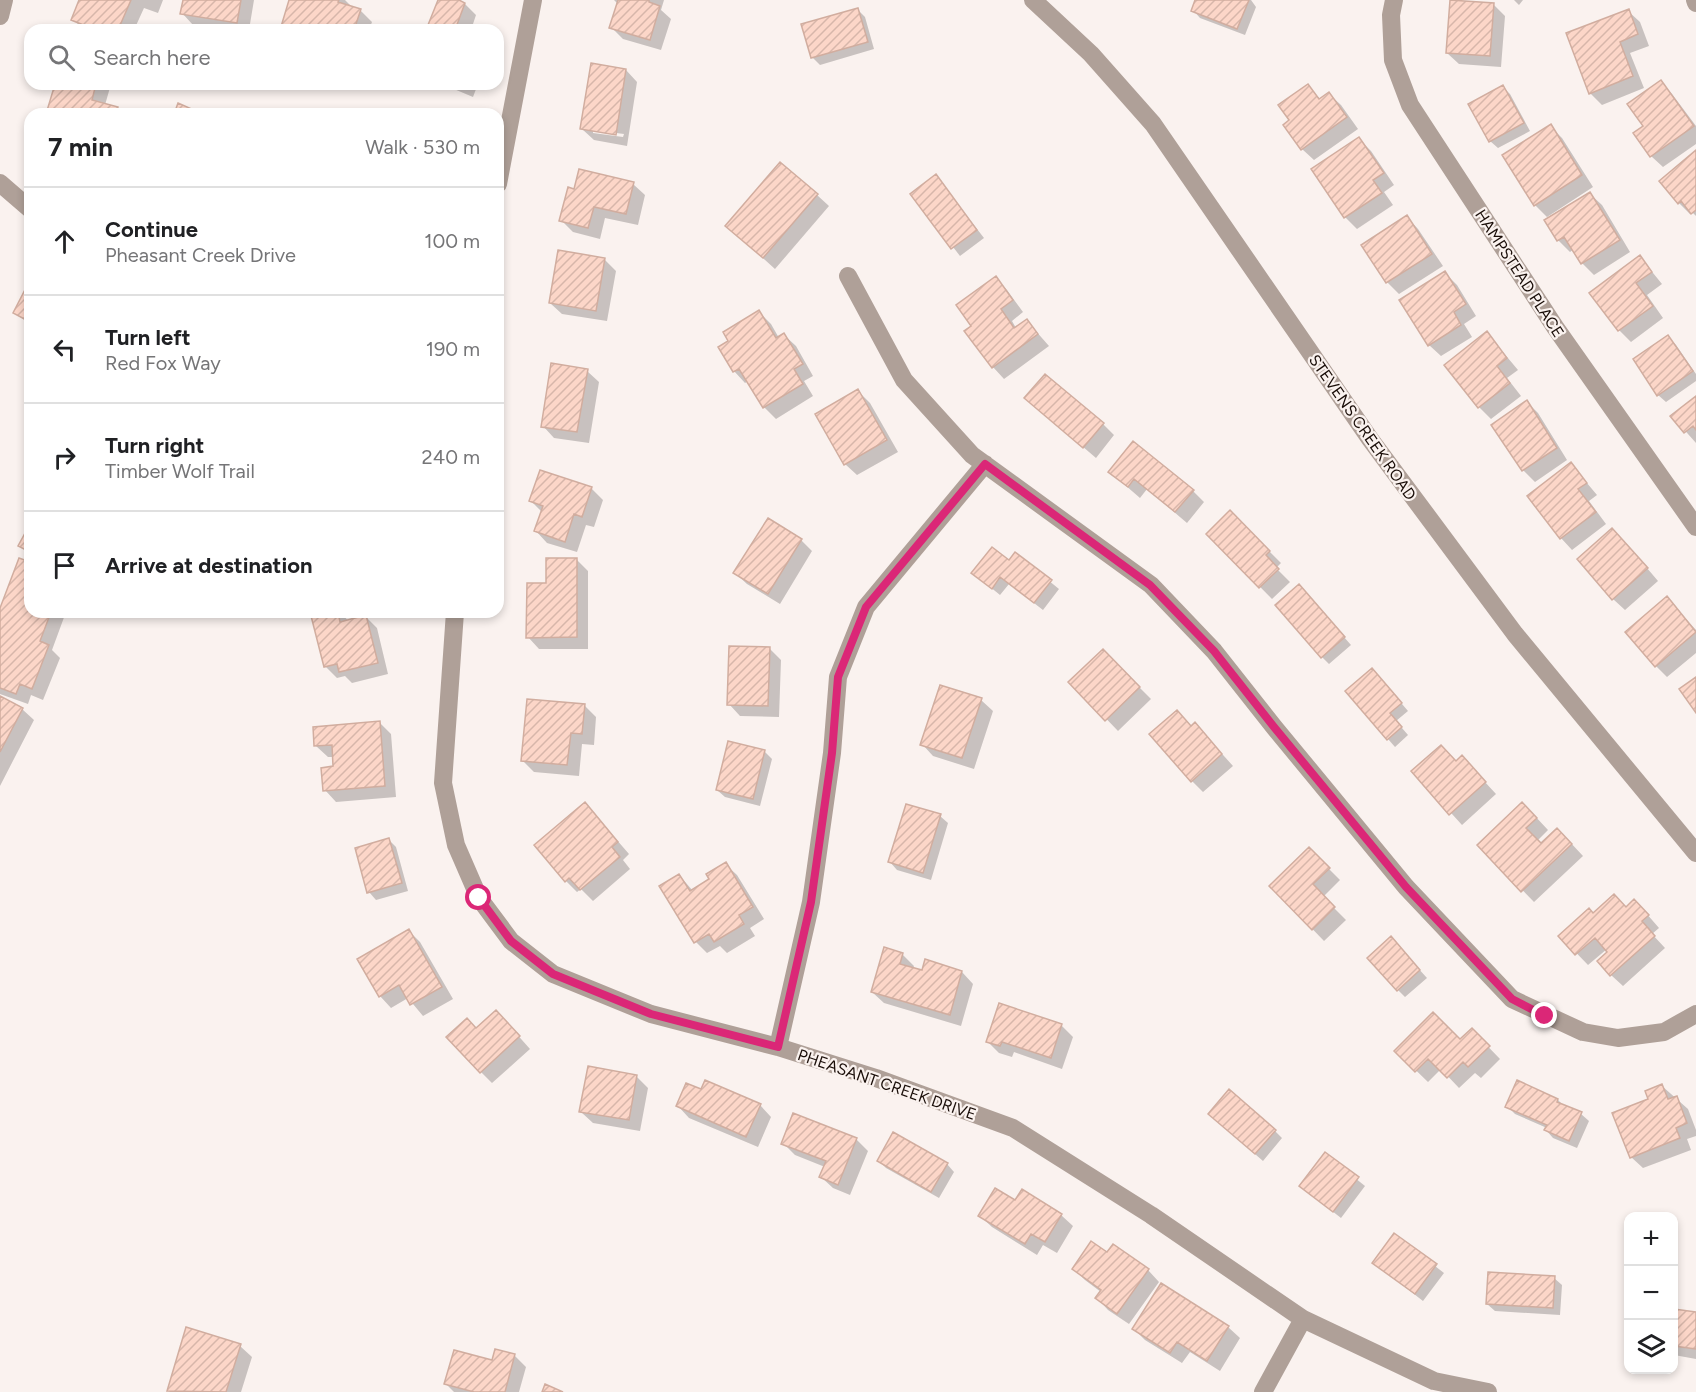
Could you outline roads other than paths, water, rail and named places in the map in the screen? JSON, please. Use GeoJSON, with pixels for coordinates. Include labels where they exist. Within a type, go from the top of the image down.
{"type":"FeatureCollection","features":[{"type":"Feature","properties":{"kind":"street"},"geometry":{"type":"LineString","coordinates":[[0,16],[4,0]]}},
{"type":"Feature","properties":{"kind":"street"},"geometry":{"type":"LineString","coordinates":[[504,152],[533,0]]}},
{"type":"Feature","properties":{"kind":"street","name":"STEVENS CREEK ROAD"},"geometry":{"type":"LineString","coordinates":[[1033,0],[1091,54],[1153,124],[1370,439],[1501,615],[1696,853]]}},
{"type":"Feature","properties":{"kind":"street","name":"HAMPSTEAD PLACE"},"geometry":{"type":"LineString","coordinates":[[1394,0],[1391,15],[1393,60],[1410,105],[1555,327],[1696,527]]}},
{"type":"Feature","properties":{"kind":"street"},"geometry":{"type":"LineString","coordinates":[[0,183],[24,204]]}},
{"type":"Feature","properties":{"kind":"street"},"geometry":{"type":"LineString","coordinates":[[848,276],[904,380],[972,455],[1150,585],[1214,651],[1406,887],[1512,999],[1583,1032],[1618,1038],[1664,1032],[1696,1014]]}},
{"type":"Feature","properties":{"kind":"street"},"geometry":{"type":"LineString","coordinates":[[778,1047],[811,902],[832,753],[838,677],[866,607],[985,464]]}},
{"type":"Feature","properties":{"kind":"street","name":"PHEASANT CREEK DRIVE"},"geometry":{"type":"LineString","coordinates":[[455,618],[442,783],[456,845],[479,898],[511,941],[553,974],[651,1014],[778,1047],[876,1078],[1013,1128],[1152,1215],[1303,1319],[1434,1382],[1488,1392]]}},
{"type":"Feature","properties":{"kind":"street"},"geometry":{"type":"LineString","coordinates":[[1263,1392],[1303,1319]]}}]}
